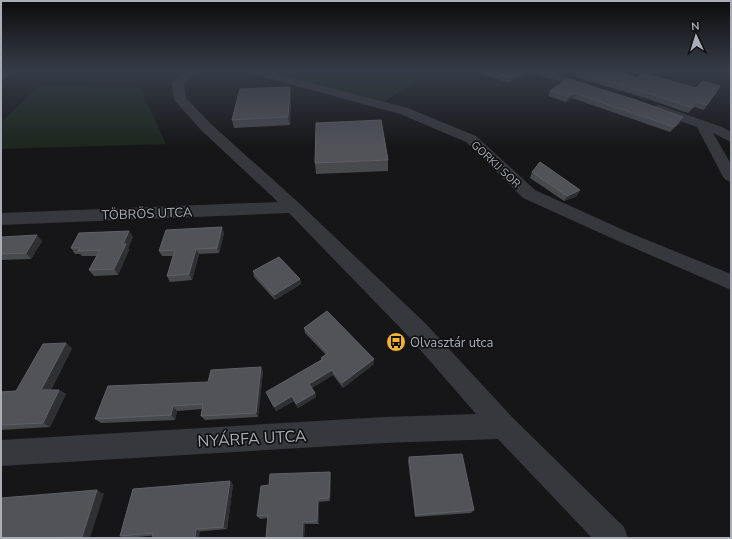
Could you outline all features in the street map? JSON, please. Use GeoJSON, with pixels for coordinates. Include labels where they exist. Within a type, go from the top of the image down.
{"type":"FeatureCollection","features":[{"type":"Feature","properties":{"kind":"street"},"geometry":{"type":"LineString","coordinates":[[180,96],[180,99],[206,127],[293,207],[418,331],[503,426],[613,538]]}},
{"type":"Feature","properties":{"kind":"street","name":"GORKIJ SOR"},"geometry":{"type":"LineString","coordinates":[[348,96],[404,111],[471,139],[529,194],[624,237],[731,282]]}},
{"type":"Feature","properties":{"kind":"street"},"geometry":{"type":"LineString","coordinates":[[649,106],[702,125],[731,138]]}},
{"type":"Feature","properties":{"kind":"street"},"geometry":{"type":"LineString","coordinates":[[702,125],[731,177]]}},
{"type":"Feature","properties":{"kind":"street","name":"TÖBRÖS UTCA"},"geometry":{"type":"LineString","coordinates":[[1,219],[293,207]]}},
{"type":"Feature","properties":{"kind":"street","name":"NYÁRFA UTCA"},"geometry":{"type":"LineString","coordinates":[[1,453],[384,430],[503,426]]}},
{"type":"Feature","properties":{"kind":"shaded area"},"geometry":{"type":"Polygon","coordinates":[[[28,96],[144,96],[166,144],[1,149],[1,122],[28,96]]]}},
{"type":"Feature","properties":{"kind":"shaded area"},"geometry":{"type":"Polygon","coordinates":[[[347,96],[393,96],[380,105],[347,96]]]}},
{"type":"Feature","properties":{"kind":"building"},"geometry":{"type":"Polygon","coordinates":[[[238,96],[289,96],[288,117],[232,120],[238,96]]]}},
{"type":"Feature","properties":{"kind":"building"},"geometry":{"type":"Polygon","coordinates":[[[583,96],[624,96],[683,117],[674,127],[583,96]]]}},
{"type":"Feature","properties":{"kind":"building"},"geometry":{"type":"Polygon","coordinates":[[[657,96],[713,96],[707,105],[697,102],[692,108],[657,96]]]}},
{"type":"Feature","properties":{"kind":"building"},"geometry":{"type":"Polygon","coordinates":[[[381,120],[388,160],[315,163],[316,123],[381,120]]]}},
{"type":"Feature","properties":{"kind":"building"},"geometry":{"type":"Polygon","coordinates":[[[540,162],[580,190],[567,196],[532,172],[540,162]]]}},
{"type":"Feature","properties":{"kind":"building"},"geometry":{"type":"Polygon","coordinates":[[[222,227],[217,248],[196,249],[189,274],[167,276],[175,250],[159,251],[166,230],[222,227]]]}},
{"type":"Feature","properties":{"kind":"building"},"geometry":{"type":"Polygon","coordinates":[[[129,231],[123,244],[126,244],[114,269],[89,270],[100,250],[78,251],[80,248],[71,248],[79,233],[129,231]]]}},
{"type":"Feature","properties":{"kind":"building"},"geometry":{"type":"Polygon","coordinates":[[[37,235],[26,253],[1,254],[1,237],[37,235]]]}},
{"type":"Feature","properties":{"kind":"building"},"geometry":{"type":"Polygon","coordinates":[[[279,257],[300,279],[274,295],[253,271],[279,257]]]}},
{"type":"Feature","properties":{"kind":"building"},"geometry":{"type":"Polygon","coordinates":[[[327,311],[374,359],[342,383],[332,370],[309,384],[315,393],[296,404],[292,396],[274,407],[266,392],[323,359],[321,358],[328,353],[304,328],[327,311]]]}},
{"type":"Feature","properties":{"kind":"building"},"geometry":{"type":"Polygon","coordinates":[[[66,343],[41,390],[59,390],[43,423],[1,425],[1,392],[16,391],[43,344],[66,343]]]}},
{"type":"Feature","properties":{"kind":"building"},"geometry":{"type":"Polygon","coordinates":[[[261,367],[256,413],[201,416],[203,404],[173,406],[171,415],[95,419],[108,386],[208,382],[211,370],[261,367]]]}},
{"type":"Feature","properties":{"kind":"building"},"geometry":{"type":"Polygon","coordinates":[[[462,454],[474,510],[416,515],[409,457],[462,454]]]}},
{"type":"Feature","properties":{"kind":"building"},"geometry":{"type":"Polygon","coordinates":[[[330,472],[329,498],[318,499],[317,521],[303,522],[302,538],[266,538],[268,515],[257,516],[261,486],[269,485],[270,474],[330,472]]]}},
{"type":"Feature","properties":{"kind":"building"},"geometry":{"type":"Polygon","coordinates":[[[230,481],[223,527],[196,529],[195,538],[152,538],[153,533],[120,536],[133,489],[230,481]]]}},
{"type":"Feature","properties":{"kind":"building"},"geometry":{"type":"Polygon","coordinates":[[[97,490],[82,537],[1,538],[1,498],[97,490]]]}},
{"type":"Feature","properties":{"kind":"place","name":"Olvasztár utca"},"geometry":{"type":"Point","coordinates":[396,342]}}]}
